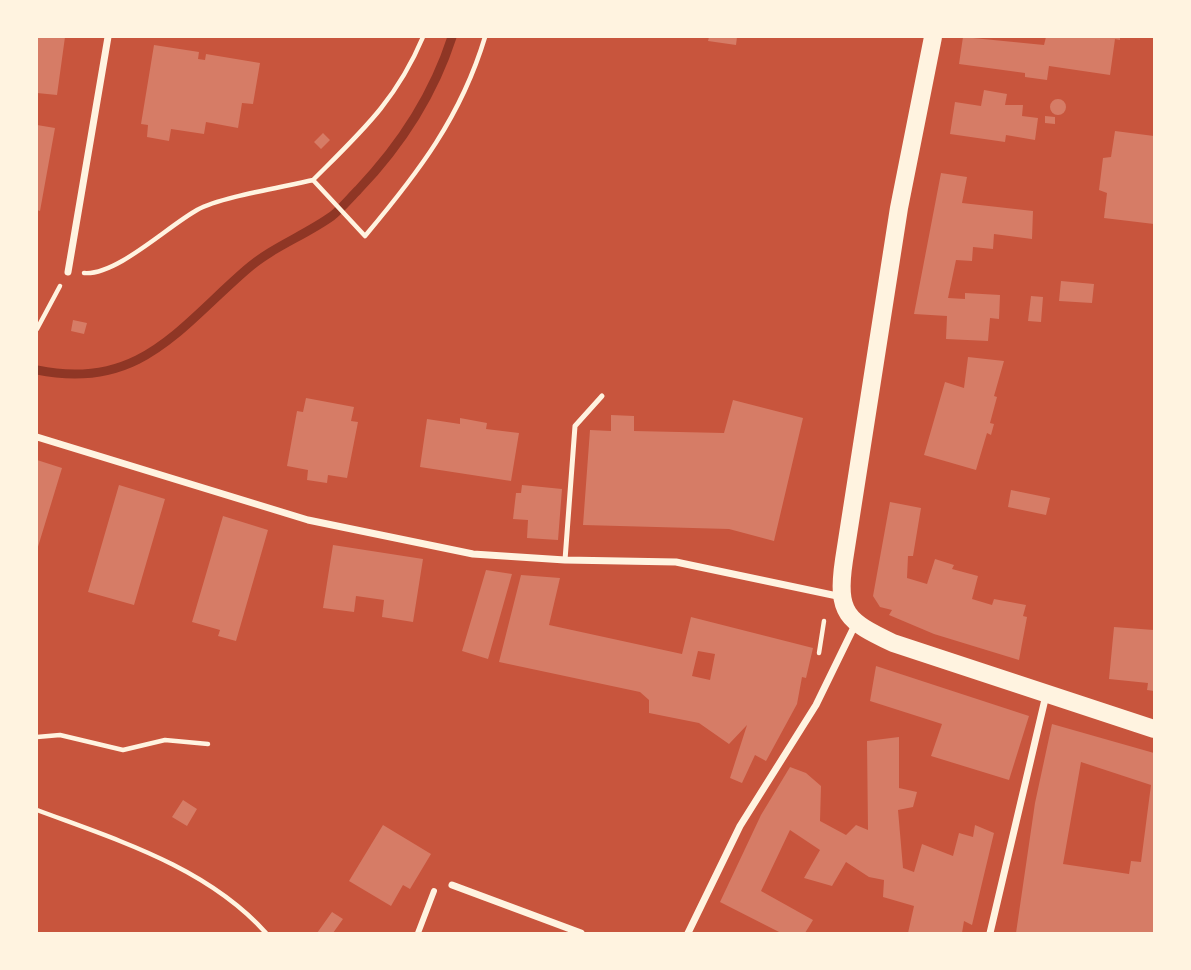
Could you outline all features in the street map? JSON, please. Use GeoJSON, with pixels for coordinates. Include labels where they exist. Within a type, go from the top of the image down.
{"type":"FeatureCollection","features":[{"type":"Feature","properties":{"kind":"main road"},"geometry":{"type":"LineString","coordinates":[[933,37],[897,220],[841,578],[842,597],[855,625],[893,643],[1154,729]]}},
{"type":"Feature","properties":{"kind":"street"},"geometry":{"type":"LineString","coordinates":[[68,272],[108,37]]}},
{"type":"Feature","properties":{"kind":"street"},"geometry":{"type":"LineString","coordinates":[[37,437],[307,520],[473,554],[565,561],[676,562],[842,597]]}},
{"type":"Feature","properties":{"kind":"street"},"geometry":{"type":"LineString","coordinates":[[688,933],[740,826],[816,705],[855,625]]}},
{"type":"Feature","properties":{"kind":"street"},"geometry":{"type":"LineString","coordinates":[[990,933],[1046,695]]}},
{"type":"Feature","properties":{"kind":"street"},"geometry":{"type":"LineString","coordinates":[[452,885],[581,933]]}},
{"type":"Feature","properties":{"kind":"street"},"geometry":{"type":"LineString","coordinates":[[418,933],[435,891]]}},
{"type":"Feature","properties":{"kind":"lane"},"geometry":{"type":"LineString","coordinates":[[565,561],[575,426],[602,396]]}},
{"type":"Feature","properties":{"kind":"path"},"geometry":{"type":"LineString","coordinates":[[37,329],[39,318],[68,272],[91,274],[127,259],[199,209],[313,180],[383,111],[423,37]]}},
{"type":"Feature","properties":{"kind":"path"},"geometry":{"type":"LineString","coordinates":[[313,180],[365,236],[430,157],[449,123],[485,37]]}},
{"type":"Feature","properties":{"kind":"path"},"geometry":{"type":"LineString","coordinates":[[820,613],[825,624],[823,642]]}},
{"type":"Feature","properties":{"kind":"path"},"geometry":{"type":"LineString","coordinates":[[37,737],[60,735],[123,750],[165,740],[208,744]]}},
{"type":"Feature","properties":{"kind":"path"},"geometry":{"type":"LineString","coordinates":[[37,810],[127,844],[204,881],[230,900],[266,933]]}},
{"type":"Feature","properties":{"kind":"building"},"geometry":{"type":"Polygon","coordinates":[[[37,37],[65,37],[57,95],[37,93],[37,37]]]}},
{"type":"Feature","properties":{"kind":"building"},"geometry":{"type":"Polygon","coordinates":[[[709,37],[737,37],[736,45],[708,41],[709,37]]]}},
{"type":"Feature","properties":{"kind":"building"},"geometry":{"type":"Polygon","coordinates":[[[963,37],[1044,45],[1046,37],[1120,37],[1120,40],[1115,39],[1110,75],[1049,66],[1047,80],[1025,77],[1025,73],[959,64],[963,37]]]}},
{"type":"Feature","properties":{"kind":"building"},"geometry":{"type":"Polygon","coordinates":[[[154,45],[199,52],[198,59],[205,60],[206,54],[260,63],[253,104],[242,103],[238,128],[206,122],[204,134],[171,129],[169,141],[147,137],[148,125],[141,124],[154,45]]]}},
{"type":"Feature","properties":{"kind":"building"},"geometry":{"type":"Polygon","coordinates":[[[984,90],[1007,94],[1005,105],[1023,105],[1022,116],[1038,118],[1035,140],[1006,135],[1005,142],[950,134],[955,102],[981,106],[984,90]]]}},
{"type":"Feature","properties":{"kind":"building"},"geometry":{"type":"Polygon","coordinates":[[[1058,99],[1064,101],[1064,113],[1058,115],[1052,113],[1050,107],[1052,101],[1058,99]]]}},
{"type":"Feature","properties":{"kind":"building"},"geometry":{"type":"Polygon","coordinates":[[[1045,116],[1055,117],[1055,124],[1045,123],[1045,116]]]}},
{"type":"Feature","properties":{"kind":"building"},"geometry":{"type":"Polygon","coordinates":[[[37,125],[55,128],[40,211],[37,210],[37,125]]]}},
{"type":"Feature","properties":{"kind":"building"},"geometry":{"type":"Polygon","coordinates":[[[1115,131],[1154,136],[1154,224],[1104,218],[1107,193],[1099,190],[1103,158],[1111,157],[1115,131]]]}},
{"type":"Feature","properties":{"kind":"building"},"geometry":{"type":"Polygon","coordinates":[[[323,133],[330,140],[321,149],[314,142],[323,133]]]}},
{"type":"Feature","properties":{"kind":"building"},"geometry":{"type":"Polygon","coordinates":[[[941,173],[967,177],[962,203],[1033,211],[1032,239],[994,234],[993,249],[973,247],[972,261],[956,260],[948,298],[965,299],[965,293],[1000,295],[999,319],[990,318],[988,341],[946,339],[947,316],[914,314],[941,173]]]}},
{"type":"Feature","properties":{"kind":"building"},"geometry":{"type":"Polygon","coordinates":[[[1061,281],[1094,284],[1092,303],[1059,301],[1061,281]]]}},
{"type":"Feature","properties":{"kind":"building"},"geometry":{"type":"Polygon","coordinates":[[[1031,296],[1043,297],[1041,322],[1028,321],[1031,296]]]}},
{"type":"Feature","properties":{"kind":"building"},"geometry":{"type":"Polygon","coordinates":[[[73,320],[87,323],[84,334],[71,331],[73,320]]]}},
{"type":"Feature","properties":{"kind":"building"},"geometry":{"type":"Polygon","coordinates":[[[968,357],[1004,361],[994,396],[997,397],[990,423],[994,424],[991,435],[987,433],[976,470],[924,455],[945,382],[964,388],[968,357]]]}},
{"type":"Feature","properties":{"kind":"building"},"geometry":{"type":"Polygon","coordinates":[[[306,398],[354,407],[351,421],[358,422],[347,478],[328,475],[327,483],[307,480],[308,470],[287,466],[297,411],[303,412],[306,398]]]}},
{"type":"Feature","properties":{"kind":"building"},"geometry":{"type":"Polygon","coordinates":[[[733,400],[803,418],[774,541],[729,529],[583,525],[590,430],[611,431],[611,415],[634,416],[634,431],[724,433],[733,400]]]}},
{"type":"Feature","properties":{"kind":"building"},"geometry":{"type":"Polygon","coordinates":[[[460,418],[487,423],[486,429],[519,433],[511,481],[420,467],[427,419],[460,424],[460,418]]]}},
{"type":"Feature","properties":{"kind":"building"},"geometry":{"type":"Polygon","coordinates":[[[37,460],[62,468],[37,550],[37,460]]]}},
{"type":"Feature","properties":{"kind":"building"},"geometry":{"type":"Polygon","coordinates":[[[119,485],[165,499],[134,605],[88,592],[119,485]]]}},
{"type":"Feature","properties":{"kind":"building"},"geometry":{"type":"Polygon","coordinates":[[[522,485],[562,489],[558,540],[527,538],[528,520],[513,519],[516,493],[521,493],[522,485]]]}},
{"type":"Feature","properties":{"kind":"building"},"geometry":{"type":"Polygon","coordinates":[[[1011,490],[1050,498],[1046,515],[1008,507],[1011,490]]]}},
{"type":"Feature","properties":{"kind":"building"},"geometry":{"type":"Polygon","coordinates":[[[890,502],[921,508],[913,556],[908,556],[907,578],[927,584],[935,559],[954,565],[952,569],[978,576],[972,599],[992,605],[994,599],[1026,605],[1023,616],[1027,617],[1019,660],[934,634],[889,615],[892,610],[880,607],[873,596],[890,502]]]}},
{"type":"Feature","properties":{"kind":"building"},"geometry":{"type":"Polygon","coordinates":[[[223,516],[268,530],[236,641],[218,636],[220,630],[192,622],[223,516]]]}},
{"type":"Feature","properties":{"kind":"building"},"geometry":{"type":"Polygon","coordinates":[[[333,545],[423,559],[413,622],[382,617],[384,600],[356,596],[354,612],[323,608],[333,545]]]}},
{"type":"Feature","properties":{"kind":"building"},"geometry":{"type":"Polygon","coordinates":[[[486,570],[512,574],[488,659],[462,651],[486,570]]]}},
{"type":"Feature","properties":{"kind":"building"},"geometry":{"type":"Polygon","coordinates":[[[521,575],[560,578],[549,625],[682,654],[691,617],[813,648],[806,678],[802,677],[797,704],[766,761],[755,755],[742,783],[730,778],[747,725],[729,744],[699,723],[649,713],[649,700],[640,692],[499,662],[521,575]],[[698,651],[692,676],[710,680],[715,654],[698,651]]]}},
{"type":"Feature","properties":{"kind":"building"},"geometry":{"type":"Polygon","coordinates":[[[1114,627],[1154,630],[1154,691],[1147,690],[1148,683],[1109,679],[1114,627]]]}},
{"type":"Feature","properties":{"kind":"building"},"geometry":{"type":"Polygon","coordinates":[[[876,666],[1029,716],[1009,780],[931,756],[942,724],[870,701],[876,666]]]}},
{"type":"Feature","properties":{"kind":"building"},"geometry":{"type":"Polygon","coordinates":[[[1052,724],[1154,753],[1154,933],[1016,933],[1035,803],[1052,724]],[[1081,762],[1063,864],[1129,874],[1131,861],[1141,862],[1151,785],[1081,762]]]}},
{"type":"Feature","properties":{"kind":"building"},"geometry":{"type":"Polygon","coordinates":[[[899,737],[899,788],[917,792],[913,807],[898,810],[903,868],[914,872],[922,844],[953,856],[959,833],[973,837],[975,825],[994,833],[972,925],[964,921],[962,933],[908,933],[914,906],[883,897],[884,880],[869,877],[846,862],[832,886],[804,878],[820,850],[790,830],[761,891],[813,920],[805,933],[781,933],[720,902],[761,815],[790,767],[806,773],[821,786],[820,821],[846,835],[856,825],[868,830],[867,741],[899,737]]]}},
{"type":"Feature","properties":{"kind":"building"},"geometry":{"type":"Polygon","coordinates":[[[183,800],[197,809],[187,826],[172,817],[183,800]]]}},
{"type":"Feature","properties":{"kind":"building"},"geometry":{"type":"Polygon","coordinates":[[[383,825],[431,854],[410,889],[403,885],[391,906],[349,881],[383,825]]]}},
{"type":"Feature","properties":{"kind":"building"},"geometry":{"type":"Polygon","coordinates":[[[332,912],[343,919],[333,933],[317,933],[332,912]]]}},
{"type":"Feature","properties":{"kind":"waterway"},"geometry":{"type":"LineString","coordinates":[[37,370],[72,374],[103,372],[130,363],[177,333],[256,262],[332,216],[388,156],[414,119],[435,80],[452,37]]}}]}
